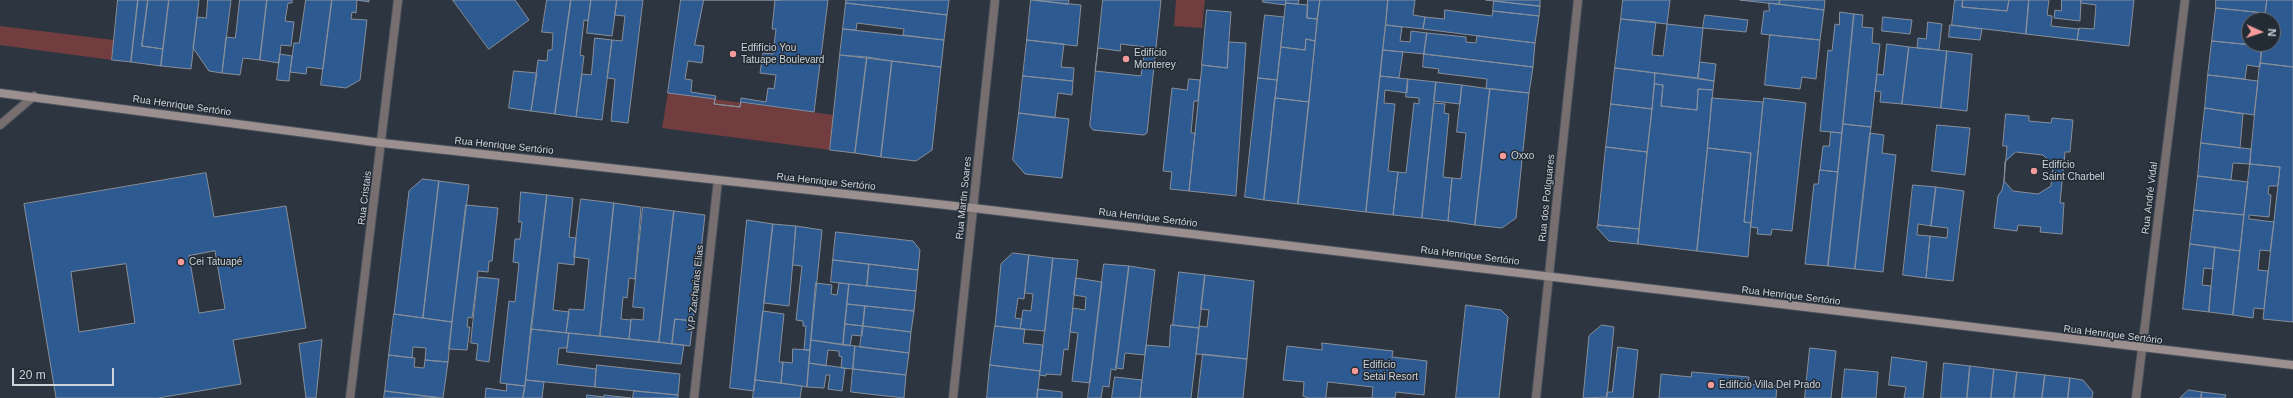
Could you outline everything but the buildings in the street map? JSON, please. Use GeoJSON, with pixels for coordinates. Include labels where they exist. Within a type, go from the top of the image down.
{"type":"FeatureCollection","features":[{"type":"Feature","properties":{"kind":"street","name":"Rua Cristais"},"geometry":{"type":"LineString","coordinates":[[350,398],[382,143],[398,0]]}},
{"type":"Feature","properties":{"kind":"street","name":"Rua Martin Soares"},"geometry":{"type":"LineString","coordinates":[[953,398],[995,0]]}},
{"type":"Feature","properties":{"kind":"street","name":"Rua dos Potiguares"},"geometry":{"type":"LineString","coordinates":[[1536,398],[1578,0]]}},
{"type":"Feature","properties":{"kind":"street","name":"Rua André Vidal"},"geometry":{"type":"LineString","coordinates":[[2136,398],[2185,0]]}},
{"type":"Feature","properties":{"kind":"street","name":"Rua Henrique Sertório"},"geometry":{"type":"LineString","coordinates":[[0,93],[34,96],[382,143],[973,208],[2293,365]]}},
{"type":"Feature","properties":{"kind":"street"},"geometry":{"type":"LineString","coordinates":[[0,125],[34,96]]}},
{"type":"Feature","properties":{"kind":"street","name":"V.P Zacharias Elias"},"geometry":{"type":"LineString","coordinates":[[694,398],[718,180]]}},
{"type":"Feature","properties":{"kind":"shaded area"},"geometry":{"type":"Polygon","coordinates":[[[1176,0],[1205,0],[1202,28],[1174,26],[1176,0]]]}},
{"type":"Feature","properties":{"kind":"shaded area"},"geometry":{"type":"Polygon","coordinates":[[[0,26],[114,40],[112,60],[0,45],[0,26]]]}},
{"type":"Feature","properties":{"kind":"shaded area"},"geometry":{"type":"Polygon","coordinates":[[[668,93],[834,115],[830,150],[662,128],[668,93]]]}},
{"type":"Feature","properties":{"kind":"place","name":"Edfifício You Tatuape Boulevard"},"geometry":{"type":"Point","coordinates":[733,54]}},
{"type":"Feature","properties":{"kind":"place","name":"Edifício Monterey"},"geometry":{"type":"Point","coordinates":[1126,59]}},
{"type":"Feature","properties":{"kind":"place","name":"Oxxo"},"geometry":{"type":"Point","coordinates":[1503,156]}},
{"type":"Feature","properties":{"kind":"place","name":"Edifício Saint Charbell"},"geometry":{"type":"Point","coordinates":[2034,171]}},
{"type":"Feature","properties":{"kind":"place","name":"Cei Tatuapé"},"geometry":{"type":"Point","coordinates":[181,262]}},
{"type":"Feature","properties":{"kind":"place","name":"Edifício Setai Resort"},"geometry":{"type":"Point","coordinates":[1355,371]}},
{"type":"Feature","properties":{"kind":"place","name":"Edifício Villa Del Prado"},"geometry":{"type":"Point","coordinates":[1711,385]}}]}
